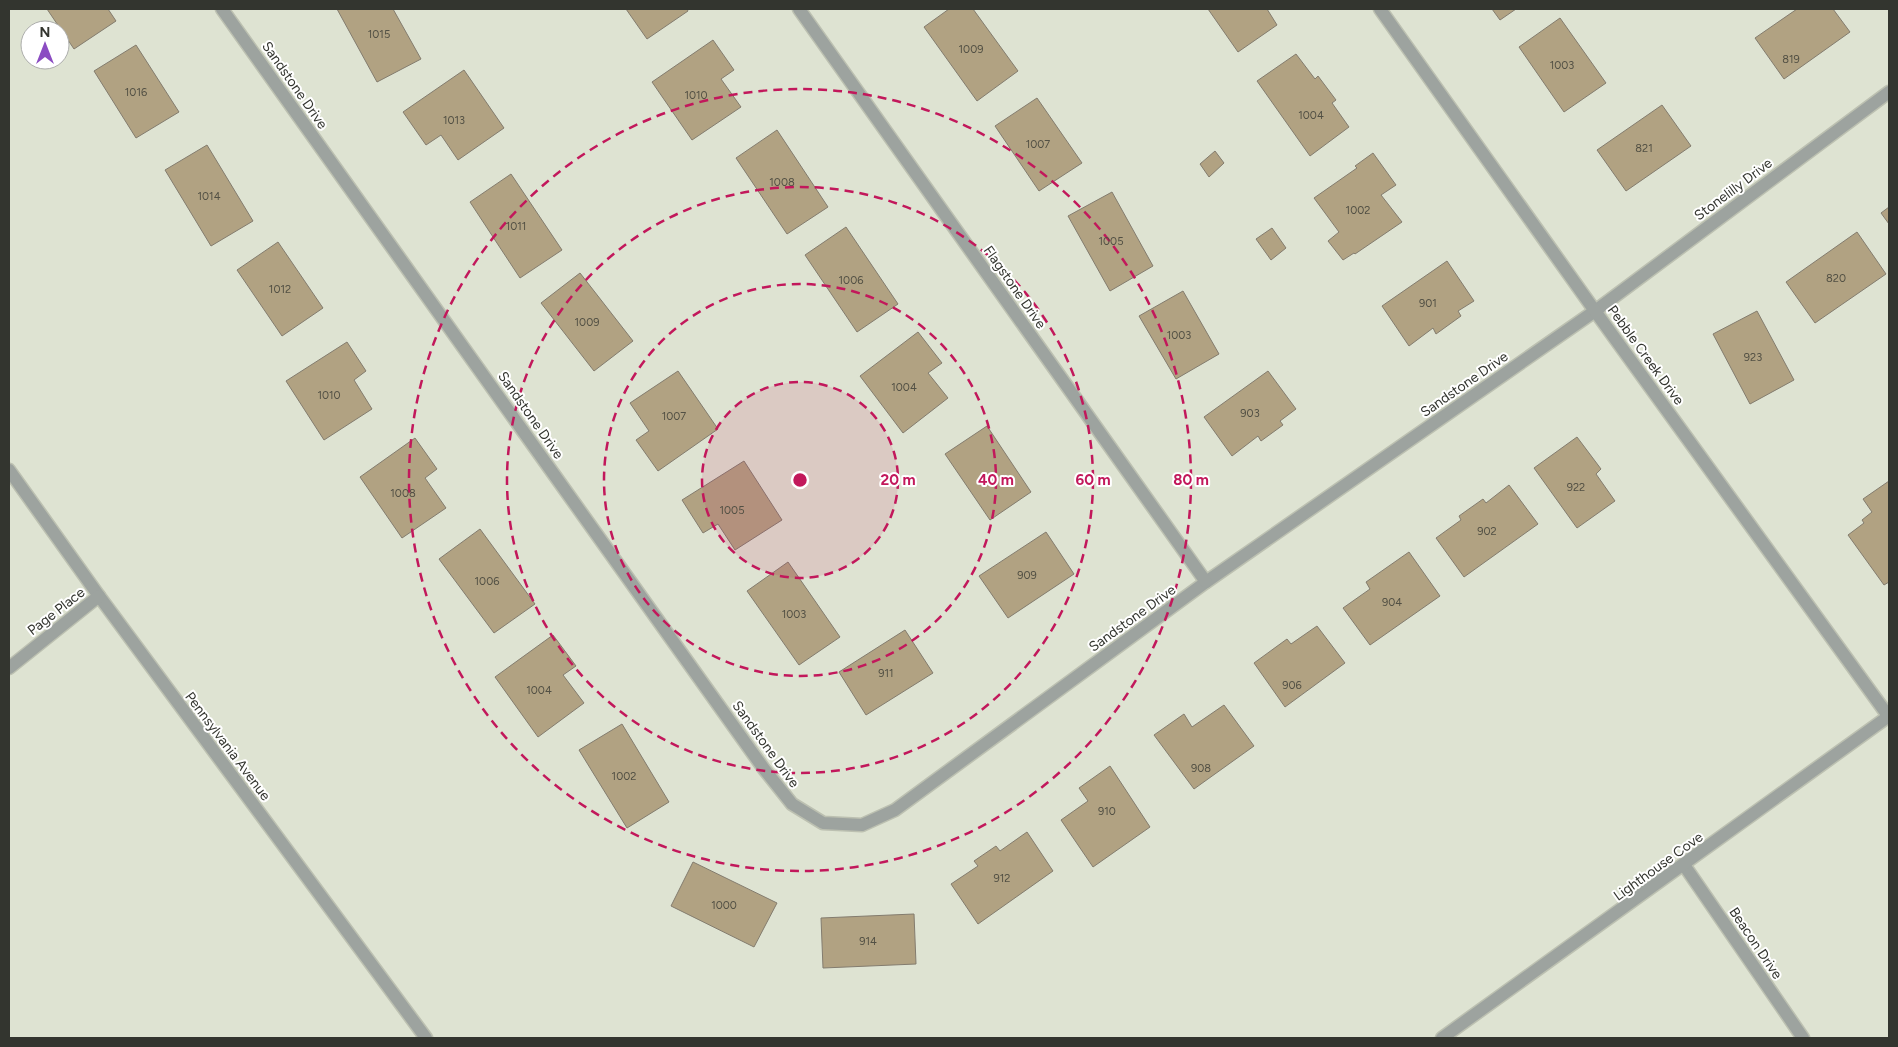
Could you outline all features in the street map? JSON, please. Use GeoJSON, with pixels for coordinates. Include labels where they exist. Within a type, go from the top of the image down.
{"type":"FeatureCollection","features":[{"type":"Feature","properties":{"kind":"street","name":"Sandstone Drive"},"geometry":{"type":"LineString","coordinates":[[222,9],[764,769],[792,804],[823,823],[862,824],[895,810],[1206,582],[1595,311]]}},
{"type":"Feature","properties":{"kind":"street","name":"Flagstone Drive"},"geometry":{"type":"LineString","coordinates":[[799,9],[1206,582]]}},
{"type":"Feature","properties":{"kind":"street","name":"Pebble Creek Drive"},"geometry":{"type":"LineString","coordinates":[[1380,9],[1595,311],[1889,717]]}},
{"type":"Feature","properties":{"kind":"street","name":"Stonelilly Drive"},"geometry":{"type":"LineString","coordinates":[[1595,311],[1889,92]]}},
{"type":"Feature","properties":{"kind":"street","name":"Pennsylvania Avenue"},"geometry":{"type":"LineString","coordinates":[[9,470],[99,596],[426,1038]]}},
{"type":"Feature","properties":{"kind":"street","name":"Page Place"},"geometry":{"type":"LineString","coordinates":[[9,668],[99,596]]}},
{"type":"Feature","properties":{"kind":"street","name":"Lighthouse Cove"},"geometry":{"type":"LineString","coordinates":[[1442,1038],[1889,717]]}},
{"type":"Feature","properties":{"kind":"street","name":"Beacon Drive"},"geometry":{"type":"LineString","coordinates":[[1684,865],[1803,1038]]}},
{"type":"Feature","properties":{"kind":"building"},"geometry":{"type":"Polygon","coordinates":[[[47,9],[108,9],[116,21],[74,49],[70,43],[70,20],[54,20],[47,9]]]}},
{"type":"Feature","properties":{"kind":"building"},"geometry":{"type":"Polygon","coordinates":[[[337,9],[393,9],[421,59],[377,82],[337,9]]]}},
{"type":"Feature","properties":{"kind":"building"},"geometry":{"type":"Polygon","coordinates":[[[626,9],[687,9],[688,11],[647,39],[626,9]]]}},
{"type":"Feature","properties":{"kind":"building"},"geometry":{"type":"Polygon","coordinates":[[[949,9],[973,9],[1018,71],[977,101],[924,27],[949,9]]]}},
{"type":"Feature","properties":{"kind":"building"},"geometry":{"type":"Polygon","coordinates":[[[1208,9],[1267,9],[1277,25],[1238,52],[1208,9]]]}},
{"type":"Feature","properties":{"kind":"building"},"geometry":{"type":"Polygon","coordinates":[[[1492,9],[1516,9],[1500,20],[1492,9]]]}},
{"type":"Feature","properties":{"kind":"building"},"geometry":{"type":"Polygon","coordinates":[[[1797,9],[1833,9],[1850,32],[1784,79],[1755,38],[1797,9]]]}},
{"type":"Feature","properties":{"kind":"building"},"geometry":{"type":"Polygon","coordinates":[[[1560,18],[1606,83],[1564,112],[1519,47],[1560,18]]]}},
{"type":"Feature","properties":{"kind":"building"},"geometry":{"type":"Polygon","coordinates":[[[713,40],[734,70],[721,79],[741,107],[692,140],[652,82],[713,40]]]}},
{"type":"Feature","properties":{"kind":"building"},"geometry":{"type":"Polygon","coordinates":[[[136,45],[179,112],[136,138],[94,71],[136,45]]]}},
{"type":"Feature","properties":{"kind":"building"},"geometry":{"type":"Polygon","coordinates":[[[1296,54],[1315,79],[1318,76],[1336,100],[1332,103],[1349,127],[1310,156],[1257,81],[1296,54]]]}},
{"type":"Feature","properties":{"kind":"building"},"geometry":{"type":"Polygon","coordinates":[[[464,70],[504,128],[458,160],[441,135],[426,145],[403,112],[464,70]]]}},
{"type":"Feature","properties":{"kind":"building"},"geometry":{"type":"Polygon","coordinates":[[[1037,98],[1082,163],[1039,191],[995,126],[1037,98]]]}},
{"type":"Feature","properties":{"kind":"building"},"geometry":{"type":"Polygon","coordinates":[[[1662,105],[1691,146],[1626,191],[1597,150],[1662,105]]]}},
{"type":"Feature","properties":{"kind":"building"},"geometry":{"type":"Polygon","coordinates":[[[777,130],[828,207],[787,234],[736,158],[777,130]]]}},
{"type":"Feature","properties":{"kind":"building"},"geometry":{"type":"Polygon","coordinates":[[[207,145],[253,221],[211,246],[165,170],[207,145]]]}},
{"type":"Feature","properties":{"kind":"building"},"geometry":{"type":"Polygon","coordinates":[[[1215,151],[1224,163],[1209,177],[1200,164],[1215,151]]]}},
{"type":"Feature","properties":{"kind":"building"},"geometry":{"type":"Polygon","coordinates":[[[1373,153],[1396,185],[1381,195],[1402,222],[1343,260],[1328,241],[1339,232],[1314,198],[1357,168],[1355,166],[1373,153]]]}},
{"type":"Feature","properties":{"kind":"building"},"geometry":{"type":"Polygon","coordinates":[[[511,174],[562,250],[520,278],[470,202],[511,174]]]}},
{"type":"Feature","properties":{"kind":"building"},"geometry":{"type":"Polygon","coordinates":[[[1112,192],[1153,266],[1110,291],[1068,216],[1112,192]]]}},
{"type":"Feature","properties":{"kind":"building"},"geometry":{"type":"Polygon","coordinates":[[[1889,207],[1889,224],[1881,213],[1889,207]]]}},
{"type":"Feature","properties":{"kind":"building"},"geometry":{"type":"Polygon","coordinates":[[[846,227],[898,304],[857,332],[805,255],[846,227]]]}},
{"type":"Feature","properties":{"kind":"building"},"geometry":{"type":"Polygon","coordinates":[[[1272,228],[1286,248],[1271,260],[1256,239],[1272,228]]]}},
{"type":"Feature","properties":{"kind":"building"},"geometry":{"type":"Polygon","coordinates":[[[1857,232],[1886,274],[1815,323],[1786,282],[1857,232]]]}},
{"type":"Feature","properties":{"kind":"building"},"geometry":{"type":"Polygon","coordinates":[[[278,242],[323,308],[282,336],[237,270],[278,242]]]}},
{"type":"Feature","properties":{"kind":"building"},"geometry":{"type":"Polygon","coordinates":[[[1447,261],[1474,301],[1458,311],[1461,316],[1436,334],[1433,328],[1409,346],[1382,306],[1447,261]]]}},
{"type":"Feature","properties":{"kind":"building"},"geometry":{"type":"Polygon","coordinates":[[[580,273],[633,341],[594,371],[541,303],[580,273]]]}},
{"type":"Feature","properties":{"kind":"building"},"geometry":{"type":"Polygon","coordinates":[[[1183,291],[1219,354],[1176,379],[1139,316],[1183,291]]]}},
{"type":"Feature","properties":{"kind":"building"},"geometry":{"type":"Polygon","coordinates":[[[1757,311],[1794,380],[1750,404],[1713,334],[1757,311]]]}},
{"type":"Feature","properties":{"kind":"building"},"geometry":{"type":"Polygon","coordinates":[[[918,332],[942,363],[928,373],[948,398],[903,433],[860,376],[918,332]]]}},
{"type":"Feature","properties":{"kind":"building"},"geometry":{"type":"Polygon","coordinates":[[[347,342],[366,371],[354,380],[372,409],[324,440],[286,381],[347,342]]]}},
{"type":"Feature","properties":{"kind":"building"},"geometry":{"type":"Polygon","coordinates":[[[678,371],[718,429],[658,471],[636,440],[649,431],[630,403],[678,371]]]}},
{"type":"Feature","properties":{"kind":"building"},"geometry":{"type":"Polygon","coordinates":[[[1268,371],[1296,409],[1280,421],[1283,425],[1261,441],[1258,436],[1232,456],[1204,417],[1268,371]]]}},
{"type":"Feature","properties":{"kind":"building"},"geometry":{"type":"Polygon","coordinates":[[[987,426],[1031,492],[990,520],[945,454],[987,426]]]}},
{"type":"Feature","properties":{"kind":"building"},"geometry":{"type":"Polygon","coordinates":[[[1577,437],[1601,469],[1596,474],[1615,501],[1577,528],[1534,468],[1577,437]]]}},
{"type":"Feature","properties":{"kind":"building"},"geometry":{"type":"Polygon","coordinates":[[[415,438],[437,469],[425,478],[446,508],[402,538],[360,477],[415,438]]]}},
{"type":"Feature","properties":{"kind":"building"},"geometry":{"type":"Polygon","coordinates":[[[744,461],[782,520],[735,550],[718,524],[703,533],[682,500],[744,461]]]}},
{"type":"Feature","properties":{"kind":"building"},"geometry":{"type":"Polygon","coordinates":[[[1889,481],[1889,582],[1884,585],[1848,535],[1864,523],[1862,520],[1872,512],[1863,499],[1889,481]]]}},
{"type":"Feature","properties":{"kind":"building"},"geometry":{"type":"Polygon","coordinates":[[[1509,485],[1538,524],[1464,577],[1436,538],[1461,520],[1459,516],[1483,499],[1486,503],[1509,485]]]}},
{"type":"Feature","properties":{"kind":"building"},"geometry":{"type":"Polygon","coordinates":[[[480,529],[535,604],[494,633],[439,559],[480,529]]]}},
{"type":"Feature","properties":{"kind":"building"},"geometry":{"type":"Polygon","coordinates":[[[1046,532],[1074,574],[1008,618],[979,576],[1046,532]]]}},
{"type":"Feature","properties":{"kind":"building"},"geometry":{"type":"Polygon","coordinates":[[[1409,552],[1440,596],[1370,645],[1343,608],[1370,589],[1366,582],[1409,552]]]}},
{"type":"Feature","properties":{"kind":"building"},"geometry":{"type":"Polygon","coordinates":[[[788,562],[840,637],[799,665],[747,591],[788,562]]]}},
{"type":"Feature","properties":{"kind":"building"},"geometry":{"type":"Polygon","coordinates":[[[1317,626],[1345,663],[1285,707],[1254,663],[1287,639],[1291,644],[1317,626]]]}},
{"type":"Feature","properties":{"kind":"building"},"geometry":{"type":"Polygon","coordinates":[[[905,630],[933,673],[866,715],[839,672],[905,630]]]}},
{"type":"Feature","properties":{"kind":"building"},"geometry":{"type":"Polygon","coordinates":[[[553,635],[576,666],[563,675],[584,703],[538,737],[495,677],[553,635]]]}},
{"type":"Feature","properties":{"kind":"building"},"geometry":{"type":"Polygon","coordinates":[[[1224,705],[1254,746],[1194,789],[1154,735],[1184,714],[1192,727],[1224,705]]]}},
{"type":"Feature","properties":{"kind":"building"},"geometry":{"type":"Polygon","coordinates":[[[622,724],[669,802],[627,828],[579,750],[622,724]]]}},
{"type":"Feature","properties":{"kind":"building"},"geometry":{"type":"Polygon","coordinates":[[[1110,766],[1150,827],[1093,867],[1061,820],[1088,801],[1079,788],[1110,766]]]}},
{"type":"Feature","properties":{"kind":"building"},"geometry":{"type":"Polygon","coordinates":[[[1027,832],[1053,871],[978,924],[951,884],[978,866],[974,861],[996,846],[1000,851],[1027,832]]]}},
{"type":"Feature","properties":{"kind":"building"},"geometry":{"type":"Polygon","coordinates":[[[693,862],[777,903],[754,947],[671,906],[693,862]]]}},
{"type":"Feature","properties":{"kind":"building"},"geometry":{"type":"Polygon","coordinates":[[[914,914],[916,964],[823,968],[821,918],[914,914]]]}}]}
